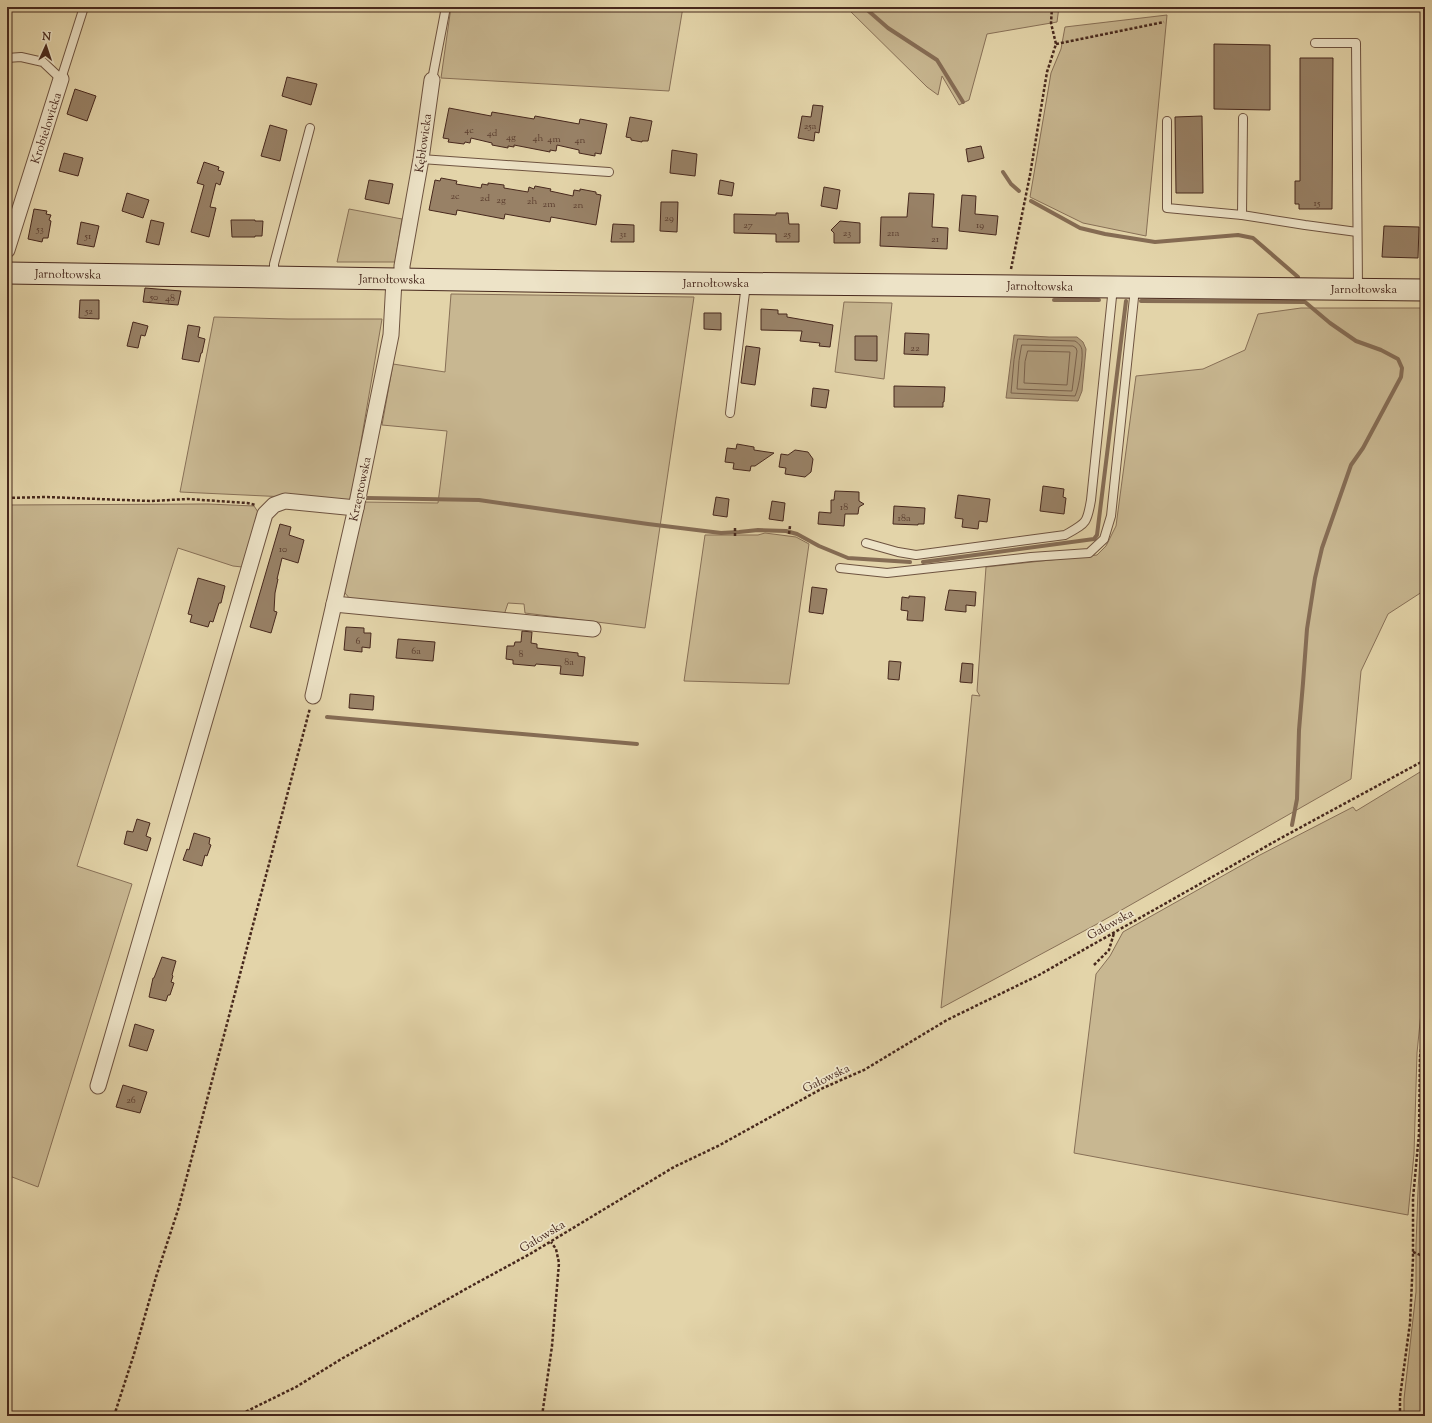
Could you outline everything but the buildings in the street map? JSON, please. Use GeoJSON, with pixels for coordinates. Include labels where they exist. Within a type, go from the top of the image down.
{"type":"FeatureCollection","features":[{"type":"Feature","properties":{"kind":"street","name":"Krobielowicka"},"geometry":{"type":"LineString","coordinates":[[7,250],[62,79]]}},
{"type":"Feature","properties":{"kind":"street","name":"Kębłowicka"},"geometry":{"type":"LineString","coordinates":[[398,280],[421,160],[432,80]]}},
{"type":"Feature","properties":{"kind":"street","name":"Jarnołtowska"},"geometry":{"type":"LineString","coordinates":[[7,273],[398,280],[1425,290]]}},
{"type":"Feature","properties":{"kind":"street","name":"Krzeptowska"},"geometry":{"type":"LineString","coordinates":[[313,696],[356,508],[391,335],[398,280]]}},
{"type":"Feature","properties":{"kind":"street"},"geometry":{"type":"LineString","coordinates":[[98,1086],[265,514],[274,505],[285,501],[356,508]]}},
{"type":"Feature","properties":{"kind":"street"},"geometry":{"type":"LineString","coordinates":[[334,604],[593,629]]}},
{"type":"Feature","properties":{"kind":"lane","name":"Krobielowicka"},"geometry":{"type":"LineString","coordinates":[[62,79],[84,7]]}},
{"type":"Feature","properties":{"kind":"lane","name":"Kębłowicka"},"geometry":{"type":"LineString","coordinates":[[432,80],[446,7]]}},
{"type":"Feature","properties":{"kind":"lane"},"geometry":{"type":"LineString","coordinates":[[1315,43],[1356,43],[1358,289]]}},
{"type":"Feature","properties":{"kind":"lane"},"geometry":{"type":"LineString","coordinates":[[7,58],[21,57],[43,62],[62,79]]}},
{"type":"Feature","properties":{"kind":"lane"},"geometry":{"type":"LineString","coordinates":[[1242,215],[1243,118]]}},
{"type":"Feature","properties":{"kind":"lane"},"geometry":{"type":"LineString","coordinates":[[1168,121],[1167,208],[1242,215],[1357,232]]}},
{"type":"Feature","properties":{"kind":"lane"},"geometry":{"type":"LineString","coordinates":[[274,278],[274,264],[310,128]]}},
{"type":"Feature","properties":{"kind":"lane"},"geometry":{"type":"LineString","coordinates":[[421,160],[609,172]]}},
{"type":"Feature","properties":{"kind":"lane"},"geometry":{"type":"LineString","coordinates":[[730,413],[746,283]]}},
{"type":"Feature","properties":{"kind":"lane"},"geometry":{"type":"LineString","coordinates":[[866,543],[898,552],[916,555],[1065,535],[1083,525],[1088,516],[1091,500],[1113,287]]}},
{"type":"Feature","properties":{"kind":"lane"},"geometry":{"type":"LineString","coordinates":[[840,568],[887,573],[1031,557],[1090,553],[1104,539],[1111,516],[1135,288]]}},
{"type":"Feature","properties":{"kind":"lane"},"geometry":{"type":"LineString","coordinates":[[916,555],[917,570]]}},
{"type":"Feature","properties":{"kind":"path"},"geometry":{"type":"LineString","coordinates":[[1010,286],[1011,263],[1030,175],[1047,72],[1056,44],[1051,23],[1052,7]]}},
{"type":"Feature","properties":{"kind":"path"},"geometry":{"type":"LineString","coordinates":[[1056,44],[1164,22]]}},
{"type":"Feature","properties":{"kind":"path"},"geometry":{"type":"LineString","coordinates":[[7,498],[46,497],[150,501],[188,499],[247,503],[260,505],[269,510]]}},
{"type":"Feature","properties":{"kind":"path"},"geometry":{"type":"LineString","coordinates":[[735,526],[735,536]]}},
{"type":"Feature","properties":{"kind":"path"},"geometry":{"type":"LineString","coordinates":[[789,534],[790,526]]}},
{"type":"Feature","properties":{"kind":"path"},"geometry":{"type":"LineString","coordinates":[[114,1416],[178,1210],[313,696]]}},
{"type":"Feature","properties":{"kind":"path","name":"Gałowska"},"geometry":{"type":"LineString","coordinates":[[237,1416],[296,1387],[343,1358],[551,1242],[606,1207],[674,1167],[718,1146],[823,1088],[864,1070],[948,1020],[1039,975],[1281,838],[1425,760]]}},
{"type":"Feature","properties":{"kind":"path"},"geometry":{"type":"LineString","coordinates":[[1094,965],[1109,950],[1114,932]]}},
{"type":"Feature","properties":{"kind":"path"},"geometry":{"type":"LineString","coordinates":[[1400,1416],[1400,1397],[1410,1323],[1413,1252],[1413,1198],[1419,1134],[1420,1056],[1425,1015]]}},
{"type":"Feature","properties":{"kind":"path"},"geometry":{"type":"LineString","coordinates":[[542,1416],[552,1346],[559,1263],[556,1249],[551,1242]]}},
{"type":"Feature","properties":{"kind":"path"},"geometry":{"type":"LineString","coordinates":[[1413,1252],[1425,1257]]}},
{"type":"Feature","properties":{"kind":"shaded area"},"geometry":{"type":"Polygon","coordinates":[[[451,7],[683,7],[669,91],[441,78],[451,7]]]}},
{"type":"Feature","properties":{"kind":"shaded area"},"geometry":{"type":"Polygon","coordinates":[[[846,7],[1059,7],[1057,22],[987,34],[969,100],[959,105],[942,76],[938,95],[927,87],[846,7]]]}},
{"type":"Feature","properties":{"kind":"shaded area"},"geometry":{"type":"Polygon","coordinates":[[[1167,15],[1146,236],[1083,223],[1030,197],[1051,73],[1061,49],[1065,27],[1167,15]]]}},
{"type":"Feature","properties":{"kind":"shaded area"},"geometry":{"type":"Polygon","coordinates":[[[349,209],[402,219],[395,262],[337,262],[349,209]]]}},
{"type":"Feature","properties":{"kind":"shaded area"},"geometry":{"type":"Polygon","coordinates":[[[451,294],[694,297],[645,628],[525,613],[524,604],[508,603],[504,615],[350,599],[345,593],[343,583],[363,502],[438,503],[447,431],[382,425],[393,364],[445,372],[451,294]]]}},
{"type":"Feature","properties":{"kind":"shaded area"},"geometry":{"type":"Polygon","coordinates":[[[844,302],[892,303],[884,379],[835,372],[844,302]]]}},
{"type":"Feature","properties":{"kind":"shaded area"},"geometry":{"type":"Polygon","coordinates":[[[1301,308],[1424,308],[1421,401],[1425,401],[1425,590],[1388,614],[1361,671],[1351,779],[1097,924],[941,1008],[972,695],[980,696],[977,691],[986,567],[1097,555],[1106,546],[1116,526],[1136,376],[1203,369],[1245,350],[1258,314],[1301,308]]]}},
{"type":"Feature","properties":{"kind":"shaded area"},"geometry":{"type":"Polygon","coordinates":[[[214,317],[382,319],[351,500],[180,492],[214,317]]]}},
{"type":"Feature","properties":{"kind":"shaded area"},"geometry":{"type":"Polygon","coordinates":[[[208,504],[254,506],[258,512],[242,567],[233,566],[178,548],[77,866],[132,884],[38,1187],[7,1175],[7,505],[208,504]]]}},
{"type":"Feature","properties":{"kind":"shaded area"},"geometry":{"type":"Polygon","coordinates":[[[765,533],[796,537],[809,544],[789,684],[684,681],[705,535],[758,535],[765,533]]]}},
{"type":"Feature","properties":{"kind":"shaded area"},"geometry":{"type":"Polygon","coordinates":[[[1425,769],[1424,982],[1417,1053],[1414,1154],[1408,1215],[1074,1153],[1096,974],[1110,956],[1123,932],[1258,856],[1353,807],[1356,811],[1425,769]]]}},
{"type":"Feature","properties":{"kind":"shaded area"},"geometry":{"type":"Polygon","coordinates":[[[1425,1076],[1425,1416],[1404,1416],[1404,1399],[1416,1292],[1418,1190],[1425,1076]]]}},
{"type":"Feature","properties":{"kind":"water"},"geometry":{"type":"Polygon","coordinates":[[[1014,335],[1077,337],[1083,342],[1086,349],[1082,391],[1078,401],[1006,398],[1014,335]]]}},
{"type":"Feature","properties":{"kind":"waterway"},"geometry":{"type":"LineString","coordinates":[[864,7],[888,28],[937,60],[963,102]]}},
{"type":"Feature","properties":{"kind":"waterway"},"geometry":{"type":"LineString","coordinates":[[1003,172],[1011,184],[1019,191]]}},
{"type":"Feature","properties":{"kind":"waterway"},"geometry":{"type":"LineString","coordinates":[[1031,201],[1080,228],[1105,234],[1155,242],[1238,235],[1253,238],[1298,277]]}},
{"type":"Feature","properties":{"kind":"waterway"},"geometry":{"type":"LineString","coordinates":[[1054,300],[1099,300]]}},
{"type":"Feature","properties":{"kind":"waterway"},"geometry":{"type":"LineString","coordinates":[[923,562],[1094,539],[1097,535],[1126,301]]}},
{"type":"Feature","properties":{"kind":"waterway"},"geometry":{"type":"LineString","coordinates":[[1141,301],[1305,302],[1330,323],[1356,341],[1381,350],[1398,359],[1402,368],[1401,377],[1363,448],[1351,465],[1322,548],[1315,578],[1307,629],[1299,730],[1297,799],[1292,825]]}},
{"type":"Feature","properties":{"kind":"waterway"},"geometry":{"type":"LineString","coordinates":[[367,498],[479,500],[721,533],[758,530],[786,531],[797,534],[819,546],[848,558],[910,562]]}},
{"type":"Feature","properties":{"kind":"waterway"},"geometry":{"type":"LineString","coordinates":[[327,717],[637,744]]}}]}
